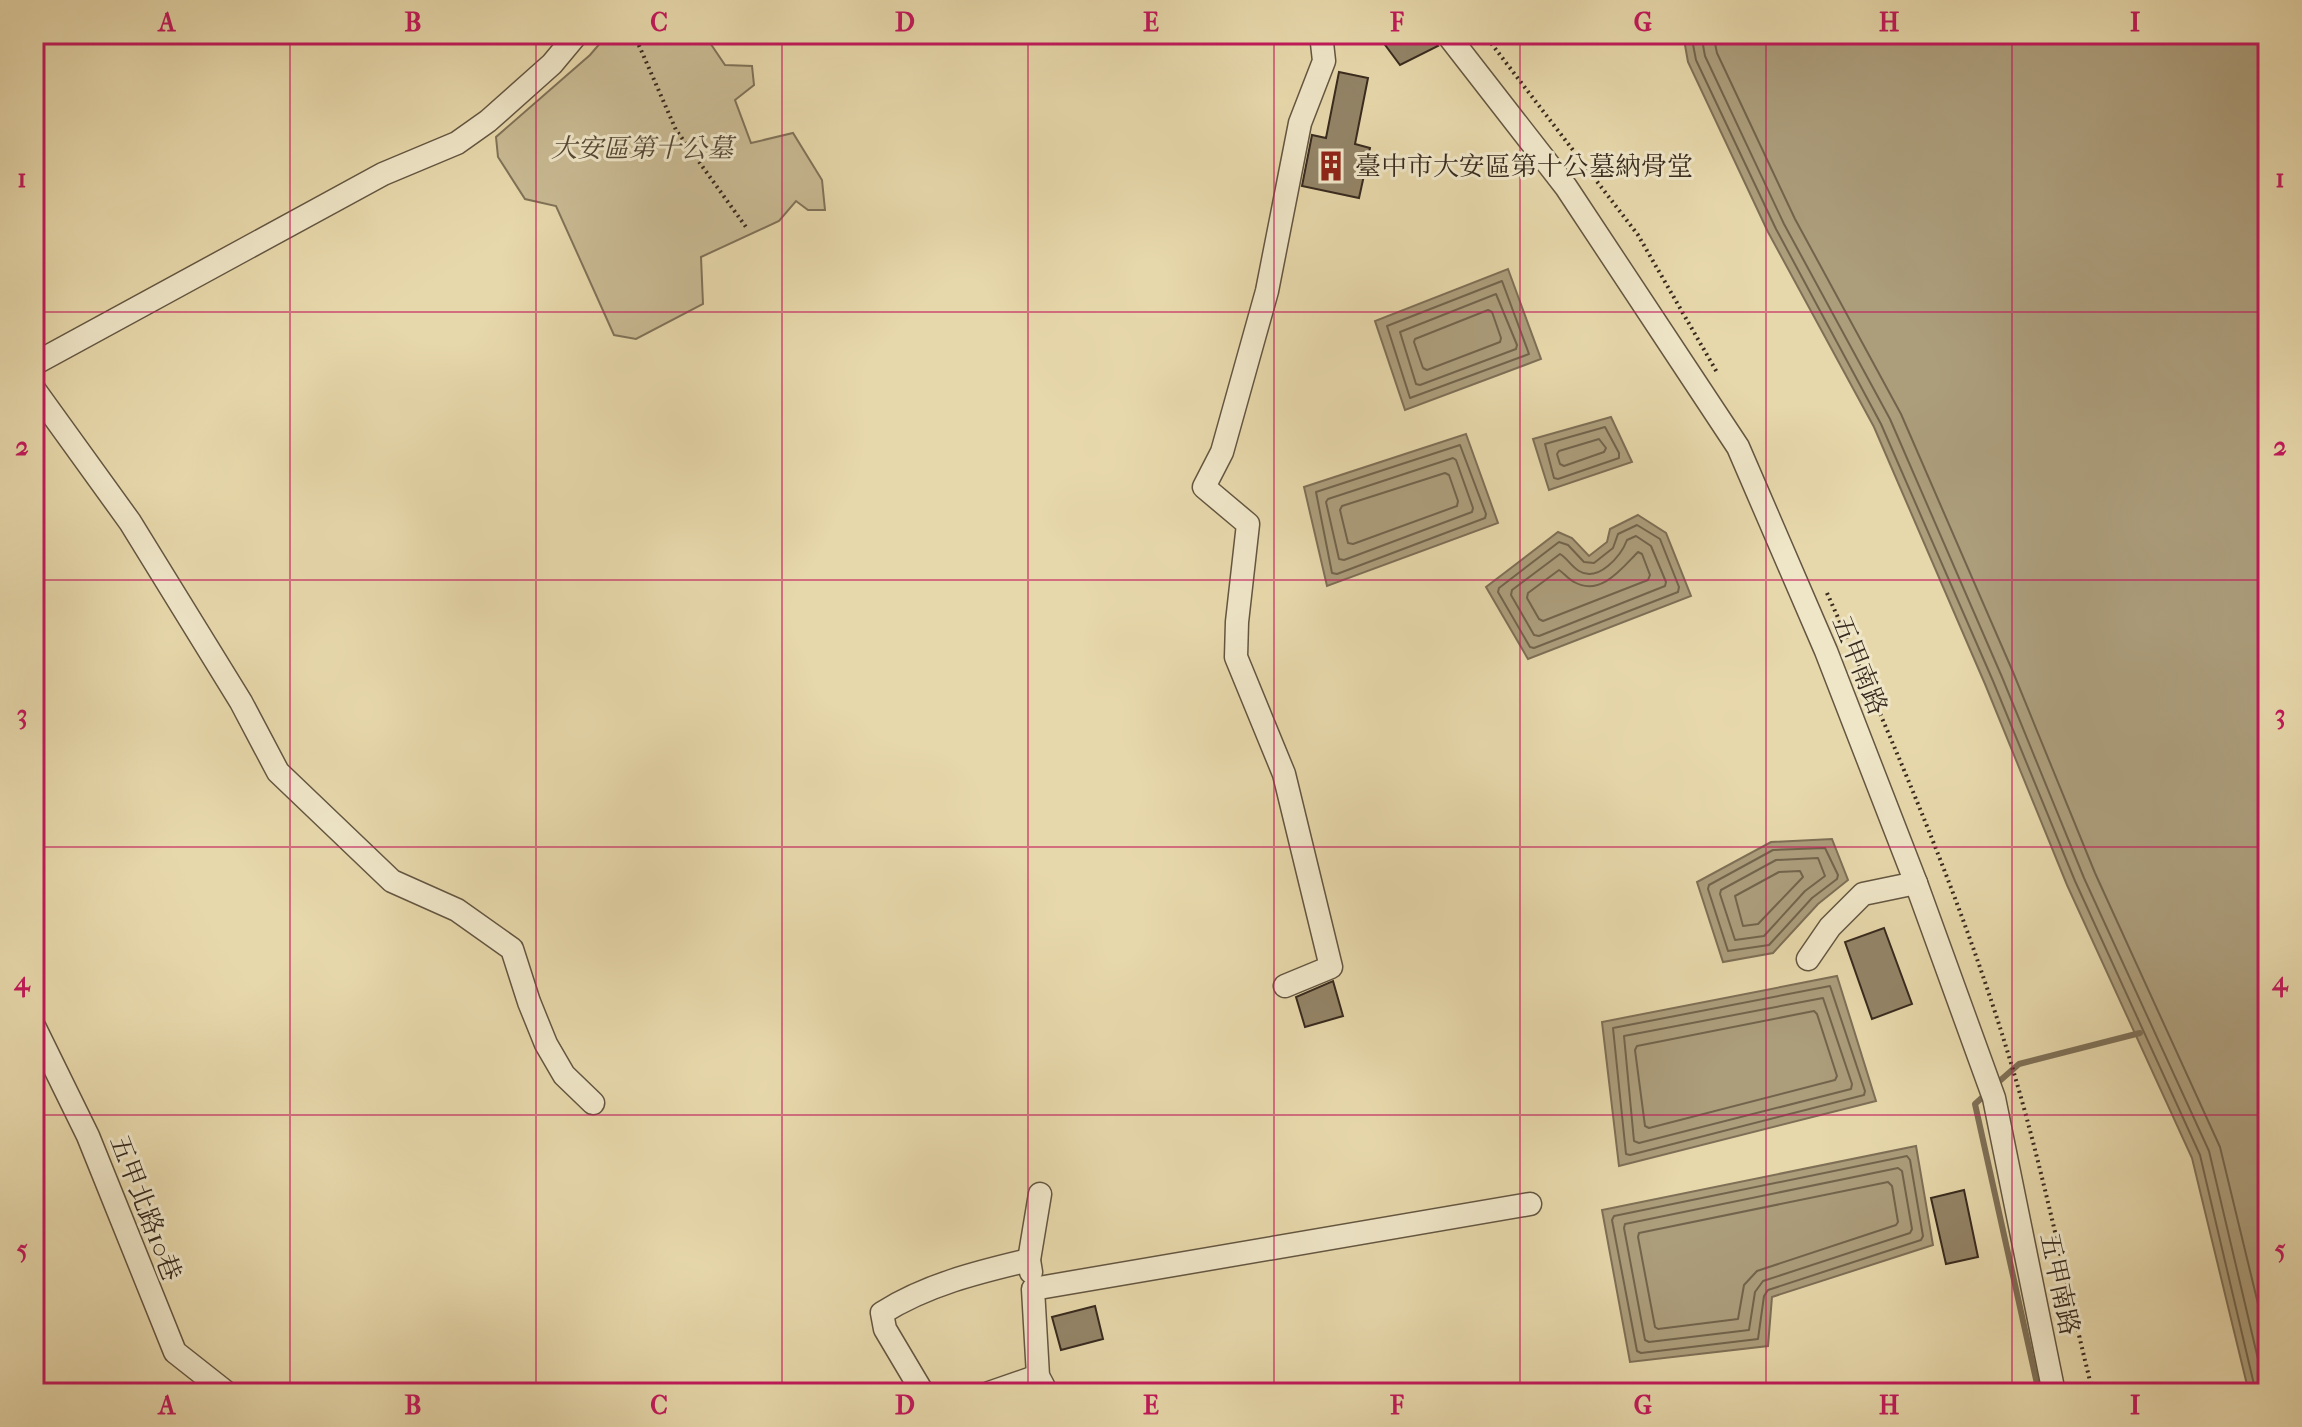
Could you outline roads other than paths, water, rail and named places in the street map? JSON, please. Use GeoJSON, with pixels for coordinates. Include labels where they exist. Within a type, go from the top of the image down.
{"type":"FeatureCollection","features":[{"type":"Feature","properties":{"kind":"street"},"geometry":{"type":"LineString","coordinates":[[34,364],[383,174],[457,143],[488,121],[552,64],[577,34]]}},
{"type":"Feature","properties":{"kind":"street"},"geometry":{"type":"LineString","coordinates":[[1285,986],[1331,967],[1284,774],[1236,657],[1248,524],[1204,487],[1222,452],[1267,291],[1300,123],[1324,61],[1321,34]]}},
{"type":"Feature","properties":{"kind":"street","name":"五甲南路"},"geometry":{"type":"LineString","coordinates":[[1447,34],[1566,187],[1738,447],[1826,651],[1916,883],[1994,1098],[2054,1393]]}},
{"type":"Feature","properties":{"kind":"street"},"geometry":{"type":"LineString","coordinates":[[34,389],[130,522],[241,702],[278,772],[392,881],[457,910],[512,949],[546,1044],[564,1075],[593,1103]]}},
{"type":"Feature","properties":{"kind":"street"},"geometry":{"type":"LineString","coordinates":[[1808,959],[1830,927],[1863,894],[1916,883]]}},
{"type":"Feature","properties":{"kind":"street","name":"五甲北路10巷"},"geometry":{"type":"LineString","coordinates":[[34,1026],[88,1136],[175,1352],[227,1393]]}},
{"type":"Feature","properties":{"kind":"street"},"geometry":{"type":"LineString","coordinates":[[989,1393],[1042,1384],[1029,1260],[1040,1194]]}},
{"type":"Feature","properties":{"kind":"street"},"geometry":{"type":"LineString","coordinates":[[1033,1289],[1530,1204]]}},
{"type":"Feature","properties":{"kind":"street"},"geometry":{"type":"LineString","coordinates":[[923,1393],[885,1329],[882,1313],[906,1298],[979,1272],[1029,1260]]}},
{"type":"Feature","properties":{"kind":"water"},"geometry":{"type":"Polygon","coordinates":[[[1683,34],[2268,34],[2268,1393],[2249,1393],[2192,1158],[2067,885],[1985,684],[1874,427],[1768,232],[1688,62],[1683,34]]]}},
{"type":"Feature","properties":{"kind":"water"},"geometry":{"type":"Polygon","coordinates":[[[1508,269],[1541,359],[1405,410],[1375,321],[1508,269]]]}},
{"type":"Feature","properties":{"kind":"water"},"geometry":{"type":"Polygon","coordinates":[[[1611,417],[1632,462],[1549,490],[1533,439],[1611,417]]]}},
{"type":"Feature","properties":{"kind":"water"},"geometry":{"type":"Polygon","coordinates":[[[1466,434],[1498,523],[1327,586],[1304,487],[1466,434]]]}},
{"type":"Feature","properties":{"kind":"water"},"geometry":{"type":"Polygon","coordinates":[[[1638,515],[1666,533],[1691,596],[1528,659],[1486,587],[1558,532],[1572,538],[1589,556],[1607,542],[1610,529],[1638,515]]]}},
{"type":"Feature","properties":{"kind":"water"},"geometry":{"type":"Polygon","coordinates":[[[1832,839],[1848,880],[1818,904],[1773,953],[1723,962],[1697,882],[1771,842],[1832,839]]]}},
{"type":"Feature","properties":{"kind":"water"},"geometry":{"type":"Polygon","coordinates":[[[1837,976],[1876,1101],[1619,1166],[1602,1022],[1837,976]]]}},
{"type":"Feature","properties":{"kind":"water"},"geometry":{"type":"Polygon","coordinates":[[[1916,1146],[1933,1245],[1772,1297],[1768,1346],[1630,1362],[1602,1210],[1916,1146]]]}},
{"type":"Feature","properties":{"kind":"waterway"},"geometry":{"type":"LineString","coordinates":[[1995,1085],[2019,1064],[2140,1033]]}},
{"type":"Feature","properties":{"kind":"waterway"},"geometry":{"type":"LineString","coordinates":[[1987,1093],[1975,1104],[2039,1393]]}},
{"type":"Feature","properties":{"kind":"place","name":"臺中市大安區第十公墓納骨堂"},"geometry":{"type":"Point","coordinates":[1331,166]}},
{"type":"Feature","properties":{"kind":"park label","name":"大安區第十公墓"},"geometry":{"type":"Point","coordinates":[642,148]}}]}
